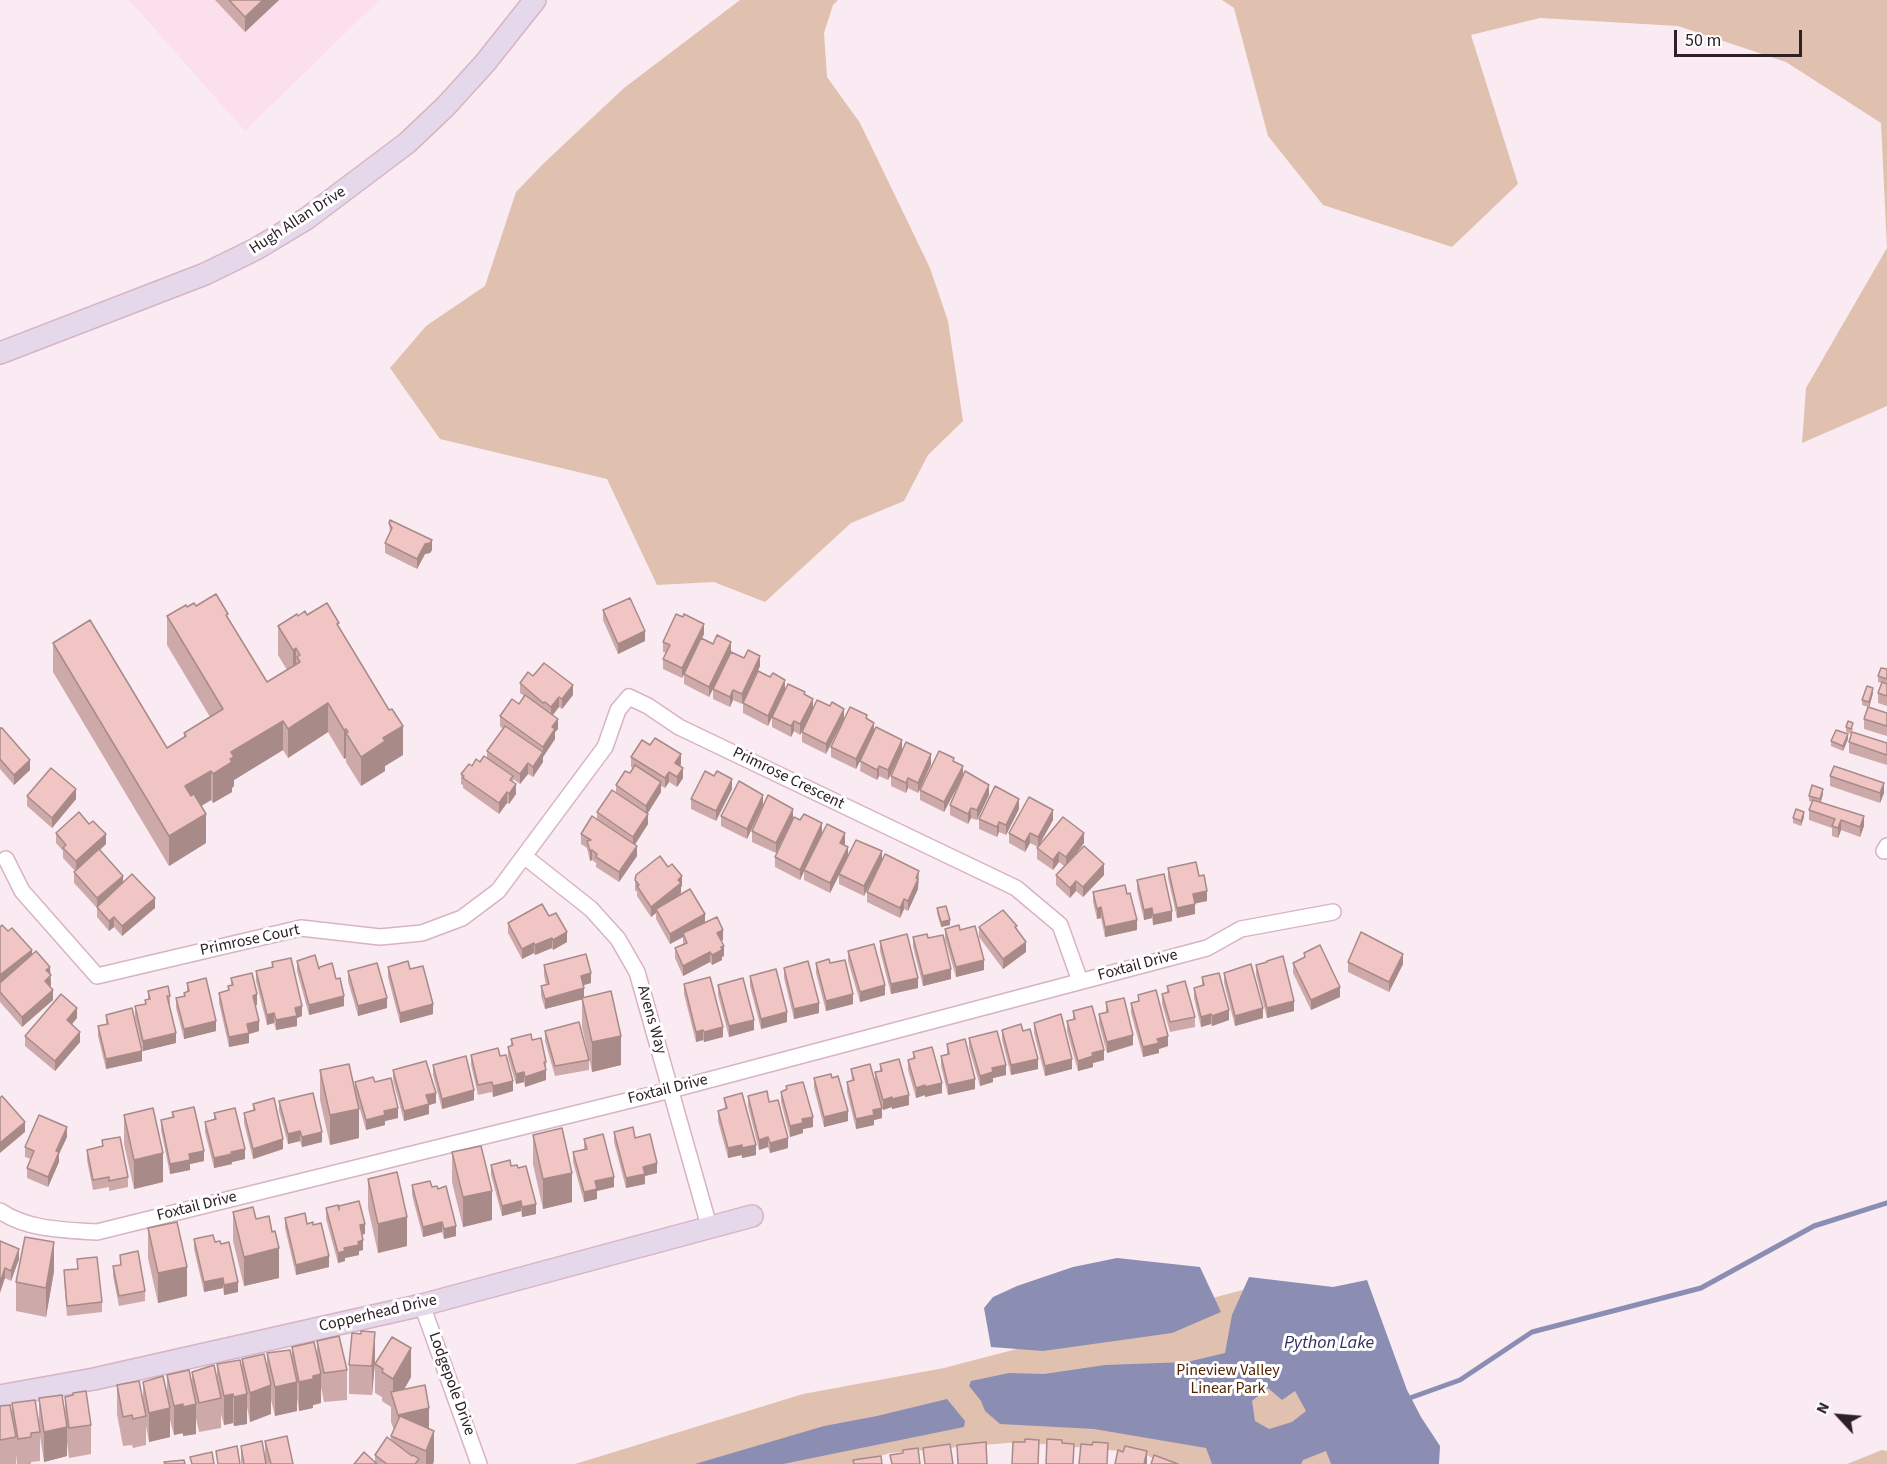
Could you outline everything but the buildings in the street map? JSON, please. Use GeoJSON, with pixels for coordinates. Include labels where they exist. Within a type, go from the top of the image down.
{"type":"FeatureCollection","features":[{"type":"Feature","properties":{"kind":"street","name":"Hugh Allan Drive"},"geometry":{"type":"LineString","coordinates":[[0,353],[205,274],[256,249],[306,219],[407,143],[446,106],[485,63],[535,0]]}},
{"type":"Feature","properties":{"kind":"street","name":"Primrose Crescent"},"geometry":{"type":"LineString","coordinates":[[524,856],[605,747],[618,710],[629,697],[648,706],[679,727],[1016,888],[1060,925],[1080,981]]}},
{"type":"Feature","properties":{"kind":"street","name":"Primrose Court"},"geometry":{"type":"LineString","coordinates":[[6,860],[22,891],[97,976],[301,928],[380,938],[422,933],[462,918],[480,905],[498,891],[524,856]]}},
{"type":"Feature","properties":{"kind":"street","name":"Avens Way"},"geometry":{"type":"LineString","coordinates":[[524,856],[591,909],[618,939],[637,972],[709,1226]]}},
{"type":"Feature","properties":{"kind":"street","name":"Foxtail Drive"},"geometry":{"type":"LineString","coordinates":[[0,1211],[8,1217],[43,1228],[97,1232],[670,1090],[1207,948],[1241,929],[1333,912]]}},
{"type":"Feature","properties":{"kind":"street","name":"Copperhead Drive"},"geometry":{"type":"LineString","coordinates":[[0,1396],[94,1379],[422,1305],[752,1216]]}},
{"type":"Feature","properties":{"kind":"street","name":"Lodgepole Drive"},"geometry":{"type":"LineString","coordinates":[[422,1305],[479,1464]]}},
{"type":"Feature","properties":{"kind":"shaded area"},"geometry":{"type":"Polygon","coordinates":[[[129,0],[379,0],[245,131],[129,0]]]}},
{"type":"Feature","properties":{"kind":"green space"},"geometry":{"type":"Polygon","coordinates":[[[740,0],[838,0],[833,5],[824,33],[827,77],[860,123],[930,268],[948,321],[963,421],[928,455],[904,501],[851,523],[765,602],[714,582],[657,585],[607,479],[440,439],[390,368],[426,326],[485,286],[516,192],[624,88],[740,0]]]}},
{"type":"Feature","properties":{"kind":"green space"},"geometry":{"type":"Polygon","coordinates":[[[1222,0],[1887,0],[1887,248],[1881,123],[1786,62],[1678,26],[1540,18],[1471,35],[1518,184],[1452,247],[1323,205],[1268,136],[1234,8],[1222,0]]]}},
{"type":"Feature","properties":{"kind":"green space"},"geometry":{"type":"Polygon","coordinates":[[[1887,248],[1887,406],[1802,443],[1806,388],[1887,248]]]}},
{"type":"Feature","properties":{"kind":"green space","name":"Pineview Valley Linear Park"},"geometry":{"type":"Polygon","coordinates":[[[1262,1285],[1389,1464],[1163,1464],[1143,1453],[1019,1442],[890,1453],[853,1464],[575,1464],[803,1394],[944,1368],[1262,1285]]]}},
{"type":"Feature","properties":{"kind":"green space"},"geometry":{"type":"Polygon","coordinates":[[[1882,1450],[1887,1451],[1887,1464],[1847,1464],[1882,1450]]]}},
{"type":"Feature","properties":{"kind":"water"},"geometry":{"type":"Polygon","coordinates":[[[1117,1258],[1200,1267],[1221,1312],[1172,1333],[1043,1351],[991,1347],[984,1308],[993,1297],[1017,1286],[1073,1267],[1117,1258]]]}},
{"type":"Feature","properties":{"kind":"water","name":"Python Lake"},"geometry":{"type":"Polygon","coordinates":[[[1249,1277],[1333,1287],[1367,1280],[1407,1390],[1440,1446],[1439,1464],[1331,1464],[1326,1451],[1303,1460],[1301,1464],[1212,1464],[1206,1448],[1094,1429],[1000,1424],[985,1411],[981,1401],[969,1386],[971,1381],[1009,1373],[1044,1374],[1105,1365],[1187,1362],[1225,1353],[1232,1315],[1249,1277]],[[1268,1388],[1252,1401],[1255,1421],[1269,1429],[1292,1422],[1306,1411],[1295,1391],[1282,1400],[1268,1388]]]}},
{"type":"Feature","properties":{"kind":"water"},"geometry":{"type":"Polygon","coordinates":[[[947,1399],[965,1421],[964,1427],[783,1464],[695,1464],[824,1426],[947,1399]]]}},
{"type":"Feature","properties":{"kind":"waterway"},"geometry":{"type":"LineString","coordinates":[[1407,1399],[1460,1380],[1532,1332],[1701,1288],[1814,1226],[1887,1203]]}}]}
